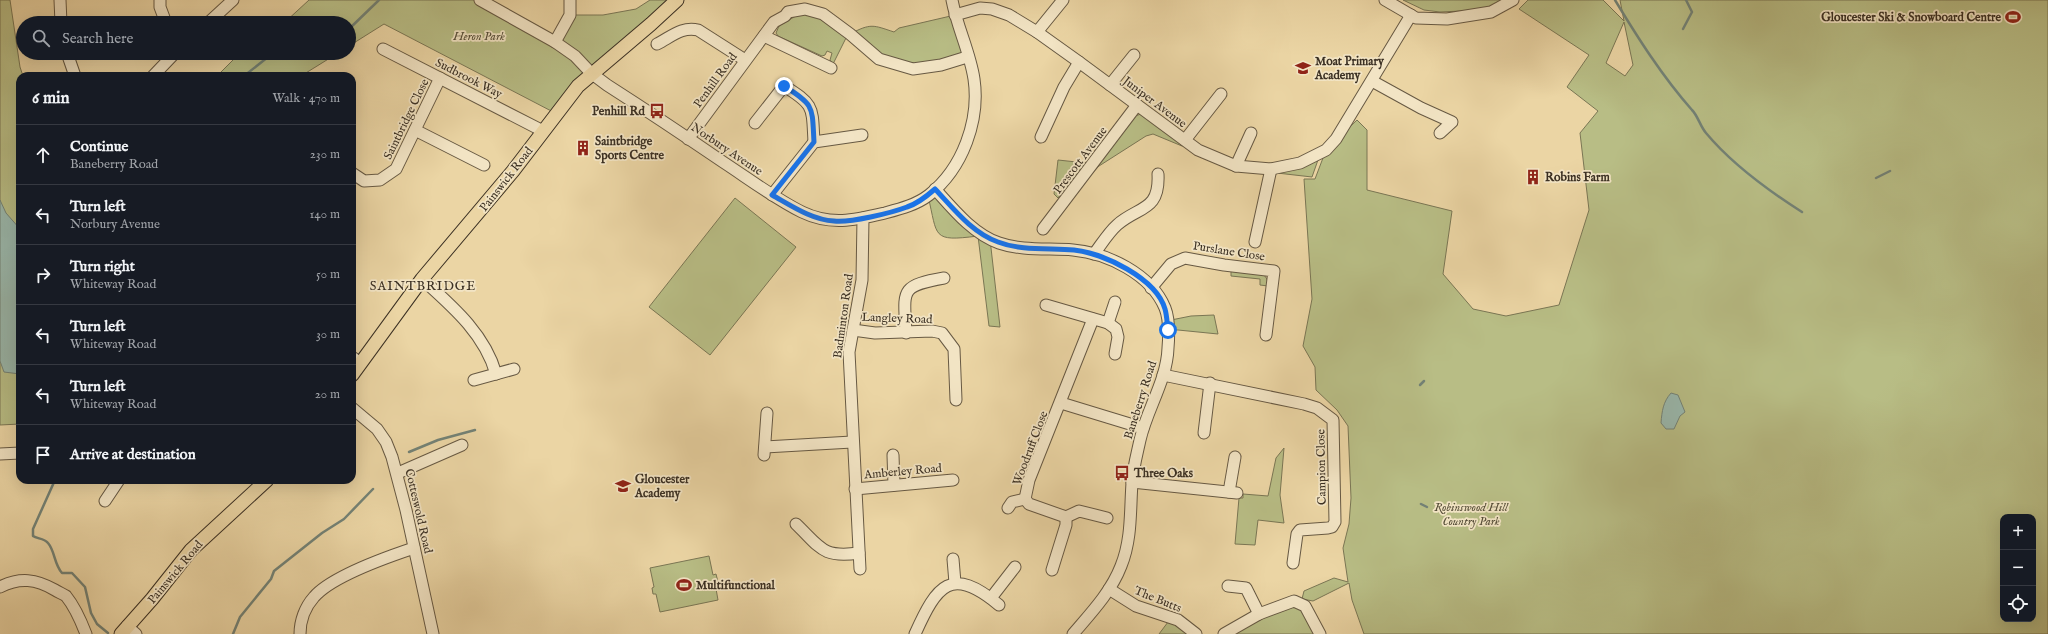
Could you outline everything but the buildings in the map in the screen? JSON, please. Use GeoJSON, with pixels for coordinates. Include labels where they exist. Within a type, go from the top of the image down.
{"type":"FeatureCollection","features":[{"type":"Feature","properties":{"kind":"main road","name":"Painswick Road"},"geometry":{"type":"LineString","coordinates":[[356,360],[486,204],[578,86],[591,73],[651,24],[677,0]]}},
{"type":"Feature","properties":{"kind":"main road","name":"Painswick Road"},"geometry":{"type":"LineString","coordinates":[[128,631],[191,550],[263,484]]}},
{"type":"Feature","properties":{"kind":"street"},"geometry":{"type":"LineString","coordinates":[[60,0],[61,16]]}},
{"type":"Feature","properties":{"kind":"street"},"geometry":{"type":"LineString","coordinates":[[160,0],[160,7],[163,16]]}},
{"type":"Feature","properties":{"kind":"street"},"geometry":{"type":"LineString","coordinates":[[216,16],[233,0]]}},
{"type":"Feature","properties":{"kind":"street","name":"Norbury Avenue"},"geometry":{"type":"LineString","coordinates":[[480,0],[556,42],[574,56],[591,73],[772,195],[803,212],[834,221],[863,218],[907,207],[928,196],[963,152],[972,128],[975,89],[968,57],[952,0]]}},
{"type":"Feature","properties":{"kind":"street"},"geometry":{"type":"LineString","coordinates":[[556,42],[570,15],[570,0]]}},
{"type":"Feature","properties":{"kind":"street"},"geometry":{"type":"LineString","coordinates":[[1037,32],[1063,0]]}},
{"type":"Feature","properties":{"kind":"street"},"geometry":{"type":"LineString","coordinates":[[1385,0],[1410,15],[1423,19],[1448,19],[1483,14],[1498,10],[1513,0]]}},
{"type":"Feature","properties":{"kind":"street","name":"Penhill Road"},"geometry":{"type":"LineString","coordinates":[[688,139],[774,22],[785,16],[788,12],[804,9],[823,14],[844,29],[878,59],[913,69],[940,65],[968,57]]}},
{"type":"Feature","properties":{"kind":"street","name":"Juniper Avenue"},"geometry":{"type":"LineString","coordinates":[[955,15],[972,10],[992,10],[1009,15],[1037,32],[1198,150],[1236,166],[1271,169],[1300,163],[1326,150],[1336,139],[1410,15]]}},
{"type":"Feature","properties":{"kind":"street"},"geometry":{"type":"LineString","coordinates":[[658,44],[680,31],[689,28],[698,30],[745,60]]}},
{"type":"Feature","properties":{"kind":"street"},"geometry":{"type":"LineString","coordinates":[[764,36],[832,68]]}},
{"type":"Feature","properties":{"kind":"street","name":"Sudbrook Way"},"geometry":{"type":"LineString","coordinates":[[386,53],[440,78],[543,131]]}},
{"type":"Feature","properties":{"kind":"street","name":"Juniper Avenue"},"geometry":{"type":"LineString","coordinates":[[1110,85],[1134,54]]}},
{"type":"Feature","properties":{"kind":"street"},"geometry":{"type":"LineString","coordinates":[[70,60],[74,72]]}},
{"type":"Feature","properties":{"kind":"street"},"geometry":{"type":"LineString","coordinates":[[157,72],[169,60]]}},
{"type":"Feature","properties":{"kind":"street"},"geometry":{"type":"LineString","coordinates":[[1041,137],[1064,87],[1079,62]]}},
{"type":"Feature","properties":{"kind":"street","name":"Saintbridge Close"},"geometry":{"type":"LineString","coordinates":[[356,176],[364,181],[380,180],[396,169],[440,78]]}},
{"type":"Feature","properties":{"kind":"street"},"geometry":{"type":"LineString","coordinates":[[1372,81],[1452,122],[1440,133]]}},
{"type":"Feature","properties":{"kind":"street"},"geometry":{"type":"LineString","coordinates":[[755,123],[784,86],[809,103],[812,112],[814,142],[772,195]]}},
{"type":"Feature","properties":{"kind":"street","name":"Juniper Avenue"},"geometry":{"type":"LineString","coordinates":[[1185,140],[1221,94]]}},
{"type":"Feature","properties":{"kind":"street","name":"Prescott Avenue"},"geometry":{"type":"LineString","coordinates":[[1043,229],[1137,105]]}},
{"type":"Feature","properties":{"kind":"street"},"geometry":{"type":"LineString","coordinates":[[415,130],[485,165]]}},
{"type":"Feature","properties":{"kind":"street"},"geometry":{"type":"LineString","coordinates":[[1236,166],[1251,133]]}},
{"type":"Feature","properties":{"kind":"street"},"geometry":{"type":"LineString","coordinates":[[814,142],[862,135]]}},
{"type":"Feature","properties":{"kind":"street"},"geometry":{"type":"LineString","coordinates":[[1254,242],[1271,169]]}},
{"type":"Feature","properties":{"kind":"street"},"geometry":{"type":"LineString","coordinates":[[1094,254],[1118,225],[1147,208],[1158,189],[1158,174]]}},
{"type":"Feature","properties":{"kind":"street","name":"Baneberry Road"},"geometry":{"type":"LineString","coordinates":[[935,189],[974,228],[999,243],[1011,246],[1074,250],[1094,254],[1122,266],[1139,276],[1151,288],[1165,308],[1168,349],[1164,375],[1143,428],[1132,482],[1131,511],[1127,547],[1121,566],[1109,590],[1073,634]]}},
{"type":"Feature","properties":{"kind":"street","name":"Badminton Road"},"geometry":{"type":"LineString","coordinates":[[860,569],[852,442],[849,352],[862,280],[863,218]]}},
{"type":"Feature","properties":{"kind":"street","name":"Purslane Close"},"geometry":{"type":"LineString","coordinates":[[1151,288],[1172,264],[1185,258],[1224,265],[1274,271],[1266,335]]}},
{"type":"Feature","properties":{"kind":"street"},"geometry":{"type":"LineString","coordinates":[[906,333],[904,301],[907,292],[915,284],[944,278]]}},
{"type":"Feature","properties":{"kind":"street"},"geometry":{"type":"LineString","coordinates":[[422,279],[452,306],[473,330],[488,353],[496,374]]}},
{"type":"Feature","properties":{"kind":"street"},"geometry":{"type":"LineString","coordinates":[[1108,323],[1115,302]]}},
{"type":"Feature","properties":{"kind":"street"},"geometry":{"type":"LineString","coordinates":[[1046,305],[1108,323],[1116,329],[1118,337],[1115,354]]}},
{"type":"Feature","properties":{"kind":"street","name":"Woodruff Close"},"geometry":{"type":"LineString","coordinates":[[1066,517],[1029,504],[1025,499],[1030,480],[1093,319]]}},
{"type":"Feature","properties":{"kind":"street","name":"Langley Road"},"geometry":{"type":"LineString","coordinates":[[852,330],[875,333],[932,331],[942,333],[954,349],[956,400]]}},
{"type":"Feature","properties":{"kind":"street"},"geometry":{"type":"LineString","coordinates":[[474,380],[514,369]]}},
{"type":"Feature","properties":{"kind":"street","name":"Campion Close"},"geometry":{"type":"LineString","coordinates":[[1164,375],[1210,383],[1304,404],[1317,408],[1333,420],[1335,522],[1332,527],[1328,528],[1300,530],[1297,534],[1293,563]]}},
{"type":"Feature","properties":{"kind":"street"},"geometry":{"type":"LineString","coordinates":[[1204,432],[1210,383]]}},
{"type":"Feature","properties":{"kind":"street","name":"Woodruff Close"},"geometry":{"type":"LineString","coordinates":[[1061,403],[1143,428]]}},
{"type":"Feature","properties":{"kind":"street","name":"Cotteswold Road"},"geometry":{"type":"LineString","coordinates":[[356,411],[377,429],[386,442],[398,473],[433,634]]}},
{"type":"Feature","properties":{"kind":"street"},"geometry":{"type":"LineString","coordinates":[[768,413],[765,451],[852,442]]}},
{"type":"Feature","properties":{"kind":"street"},"geometry":{"type":"LineString","coordinates":[[398,473],[462,445]]}},
{"type":"Feature","properties":{"kind":"street"},"geometry":{"type":"LineString","coordinates":[[0,454],[16,453]]}},
{"type":"Feature","properties":{"kind":"street"},"geometry":{"type":"LineString","coordinates":[[893,455],[894,485]]}},
{"type":"Feature","properties":{"kind":"street"},"geometry":{"type":"LineString","coordinates":[[1132,482],[1233,492],[1235,457]]}},
{"type":"Feature","properties":{"kind":"street","name":"Amberley Road"},"geometry":{"type":"LineString","coordinates":[[855,488],[953,480]]}},
{"type":"Feature","properties":{"kind":"street"},"geometry":{"type":"LineString","coordinates":[[105,501],[116,484]]}},
{"type":"Feature","properties":{"kind":"street"},"geometry":{"type":"LineString","coordinates":[[1008,508],[1012,502],[1025,499]]}},
{"type":"Feature","properties":{"kind":"street"},"geometry":{"type":"LineString","coordinates":[[1052,570],[1066,525],[1066,517],[1079,511],[1107,518]]}},
{"type":"Feature","properties":{"kind":"street"},"geometry":{"type":"LineString","coordinates":[[796,524],[822,549],[830,554],[859,554]]}},
{"type":"Feature","properties":{"kind":"street"},"geometry":{"type":"LineString","coordinates":[[300,634],[303,616],[307,606],[314,596],[345,576],[414,548]]}},
{"type":"Feature","properties":{"kind":"street"},"geometry":{"type":"LineString","coordinates":[[953,559],[955,583]]}},
{"type":"Feature","properties":{"kind":"street"},"geometry":{"type":"LineString","coordinates":[[916,634],[924,615],[940,591],[955,583],[964,584],[978,589],[995,602],[1015,567]]}},
{"type":"Feature","properties":{"kind":"street"},"geometry":{"type":"LineString","coordinates":[[0,587],[18,580],[32,580],[46,584],[65,596],[77,613],[86,634]]}},
{"type":"Feature","properties":{"kind":"street"},"geometry":{"type":"LineString","coordinates":[[1228,586],[1246,588],[1259,614]]}},
{"type":"Feature","properties":{"kind":"street","name":"The Butts"},"geometry":{"type":"LineString","coordinates":[[1109,590],[1136,606],[1178,620],[1196,634]]}},
{"type":"Feature","properties":{"kind":"street"},"geometry":{"type":"LineString","coordinates":[[1224,634],[1259,614],[1288,602],[1300,602],[1305,606],[1320,634]]}},
{"type":"Feature","properties":{"kind":"green space"},"geometry":{"type":"Polygon","coordinates":[[[0,0],[10,0],[16,40],[16,60],[19,60],[22,72],[16,72],[16,424],[0,425],[0,0]]]}},
{"type":"Feature","properties":{"kind":"green space","name":"Heron Park"},"geometry":{"type":"Polygon","coordinates":[[[309,0],[483,0],[555,42],[570,15],[603,15],[636,9],[650,0],[677,0],[557,114],[384,24],[356,42],[356,16],[292,16],[309,0]]]}},
{"type":"Feature","properties":{"kind":"green space"},"geometry":{"type":"Polygon","coordinates":[[[1403,0],[1506,0],[1482,10],[1440,12],[1424,10],[1403,0]]]}},
{"type":"Feature","properties":{"kind":"green space","name":"Robinswood Hill Country Park"},"geometry":{"type":"Polygon","coordinates":[[[1528,0],[1603,0],[1624,21],[1620,0],[2048,0],[2048,634],[1364,634],[1352,600],[1349,583],[1313,601],[1302,599],[1304,591],[1334,578],[1348,582],[1343,548],[1349,524],[1351,498],[1348,426],[1337,410],[1316,390],[1315,367],[1303,346],[1312,299],[1304,179],[1315,179],[1326,150],[1357,120],[1367,130],[1367,190],[1452,211],[1443,274],[1473,309],[1506,316],[1559,305],[1589,210],[1580,133],[1598,111],[1567,87],[1589,55],[1519,9],[1528,0]],[[1624,22],[1606,63],[1625,76],[1633,65],[1624,22]]]}},
{"type":"Feature","properties":{"kind":"green space"},"geometry":{"type":"Polygon","coordinates":[[[799,14],[812,14],[847,36],[833,64],[830,60],[832,53],[827,51],[825,55],[822,56],[778,36],[776,33],[779,26],[799,14]]]}},
{"type":"Feature","properties":{"kind":"green space"},"geometry":{"type":"Polygon","coordinates":[[[955,15],[967,57],[913,69],[879,59],[850,34],[872,26],[894,32],[899,28],[955,15]]]}},
{"type":"Feature","properties":{"kind":"green space"},"geometry":{"type":"Polygon","coordinates":[[[233,60],[327,60],[307,72],[221,72],[233,60]]]}},
{"type":"Feature","properties":{"kind":"green space"},"geometry":{"type":"Polygon","coordinates":[[[1141,114],[1185,145],[1182,146],[1153,134],[1146,136],[1099,166],[1079,187],[1132,117],[1141,114]]]}},
{"type":"Feature","properties":{"kind":"green space"},"geometry":{"type":"Polygon","coordinates":[[[1319,157],[1312,177],[1277,173],[1319,157]]]}},
{"type":"Feature","properties":{"kind":"green space"},"geometry":{"type":"Polygon","coordinates":[[[1058,160],[1086,163],[1058,198],[1054,194],[1058,160]]]}},
{"type":"Feature","properties":{"kind":"green space"},"geometry":{"type":"Polygon","coordinates":[[[935,189],[990,239],[1000,327],[989,326],[978,236],[952,238],[944,237],[939,234],[933,220],[928,196],[935,189]]]}},
{"type":"Feature","properties":{"kind":"green space"},"geometry":{"type":"Polygon","coordinates":[[[735,198],[796,247],[710,355],[649,307],[735,198]]]}},
{"type":"Feature","properties":{"kind":"green space"},"geometry":{"type":"Polygon","coordinates":[[[1231,270],[1264,275],[1267,279],[1268,286],[1260,285],[1260,279],[1231,276],[1231,270]]]}},
{"type":"Feature","properties":{"kind":"green space"},"geometry":{"type":"Polygon","coordinates":[[[1214,315],[1218,334],[1167,330],[1166,321],[1191,316],[1214,315]]]}},
{"type":"Feature","properties":{"kind":"green space"},"geometry":{"type":"Polygon","coordinates":[[[1284,448],[1280,495],[1284,523],[1258,520],[1255,545],[1235,544],[1239,498],[1243,498],[1243,494],[1268,496],[1276,458],[1284,448]]]}},
{"type":"Feature","properties":{"kind":"green space","name":"Multifunctional"},"geometry":{"type":"Polygon","coordinates":[[[709,556],[713,575],[716,574],[718,582],[715,583],[718,600],[660,612],[656,594],[653,594],[652,588],[654,587],[650,568],[709,556]]]}},
{"type":"Feature","properties":{"kind":"green space"},"geometry":{"type":"Polygon","coordinates":[[[1294,601],[1320,634],[1224,634],[1294,601]]]}},
{"type":"Feature","properties":{"kind":"green space"},"geometry":{"type":"Polygon","coordinates":[[[1171,618],[1196,634],[1159,634],[1171,618]]]}},
{"type":"Feature","properties":{"kind":"water"},"geometry":{"type":"Polygon","coordinates":[[[0,200],[6,213],[16,224],[16,374],[4,372],[0,361],[0,200]]]}},
{"type":"Feature","properties":{"kind":"water"},"geometry":{"type":"Polygon","coordinates":[[[1671,393],[1678,395],[1685,412],[1680,416],[1674,429],[1666,429],[1661,423],[1663,407],[1671,393]]]}},
{"type":"Feature","properties":{"kind":"waterway"},"geometry":{"type":"LineString","coordinates":[[356,22],[379,0]]}},
{"type":"Feature","properties":{"kind":"waterway"},"geometry":{"type":"LineString","coordinates":[[1615,0],[1651,56],[1694,112],[1706,133],[1727,155],[1751,176],[1802,212]]}},
{"type":"Feature","properties":{"kind":"waterway"},"geometry":{"type":"LineString","coordinates":[[1683,29],[1692,12],[1686,0]]}},
{"type":"Feature","properties":{"kind":"waterway"},"geometry":{"type":"LineString","coordinates":[[249,72],[264,60]]}},
{"type":"Feature","properties":{"kind":"waterway"},"geometry":{"type":"LineString","coordinates":[[1876,178],[1890,171]]}},
{"type":"Feature","properties":{"kind":"waterway"},"geometry":{"type":"LineString","coordinates":[[1420,385],[1424,381]]}},
{"type":"Feature","properties":{"kind":"waterway"},"geometry":{"type":"LineString","coordinates":[[409,452],[438,440],[475,430]]}},
{"type":"Feature","properties":{"kind":"waterway"},"geometry":{"type":"LineString","coordinates":[[53,484],[33,529],[33,536],[45,540],[48,543],[57,566],[62,573],[72,573],[85,587],[91,613],[97,624],[108,633]]}},
{"type":"Feature","properties":{"kind":"waterway"},"geometry":{"type":"LineString","coordinates":[[233,634],[240,617],[271,579],[274,571],[322,533],[344,519],[373,489]]}},
{"type":"Feature","properties":{"kind":"waterway"},"geometry":{"type":"LineString","coordinates":[[1421,504],[1427,507]]}},
{"type":"Feature","properties":{"kind":"place","name":"Gloucester Ski & Snowboard Centre"},"geometry":{"type":"Point","coordinates":[2013,17]}},
{"type":"Feature","properties":{"kind":"place","name":"Moat Primary Academy"},"geometry":{"type":"Point","coordinates":[1303,68]}},
{"type":"Feature","properties":{"kind":"place","name":"Penhill Rd"},"geometry":{"type":"Point","coordinates":[657,111]}},
{"type":"Feature","properties":{"kind":"place","name":"Saintbridge Sports Centre"},"geometry":{"type":"Point","coordinates":[583,148]}},
{"type":"Feature","properties":{"kind":"place","name":"Robins Farm"},"geometry":{"type":"Point","coordinates":[1533,177]}},
{"type":"Feature","properties":{"kind":"place","name":"Three Oaks"},"geometry":{"type":"Point","coordinates":[1122,473]}},
{"type":"Feature","properties":{"kind":"place","name":"Gloucester Academy"},"geometry":{"type":"Point","coordinates":[623,486]}},
{"type":"Feature","properties":{"kind":"place","name":"Multifunctional"},"geometry":{"type":"Point","coordinates":[684,585]}},
{"type":"Feature","properties":{"kind":"district","name":"SAINTBRIDGE"},"geometry":{"type":"Point","coordinates":[423,285]}},
{"type":"Feature","properties":{"kind":"route"},"geometry":{"type":"LineString","coordinates":[[784,86],[809,103],[812,112],[814,142],[772,195],[803,212],[834,221],[863,218],[907,207],[928,196],[935,189],[974,228],[990,239],[999,243],[1011,246],[1049,250],[1074,250],[1094,254],[1122,266],[1139,276],[1151,288],[1165,308],[1168,330]]}}]}
